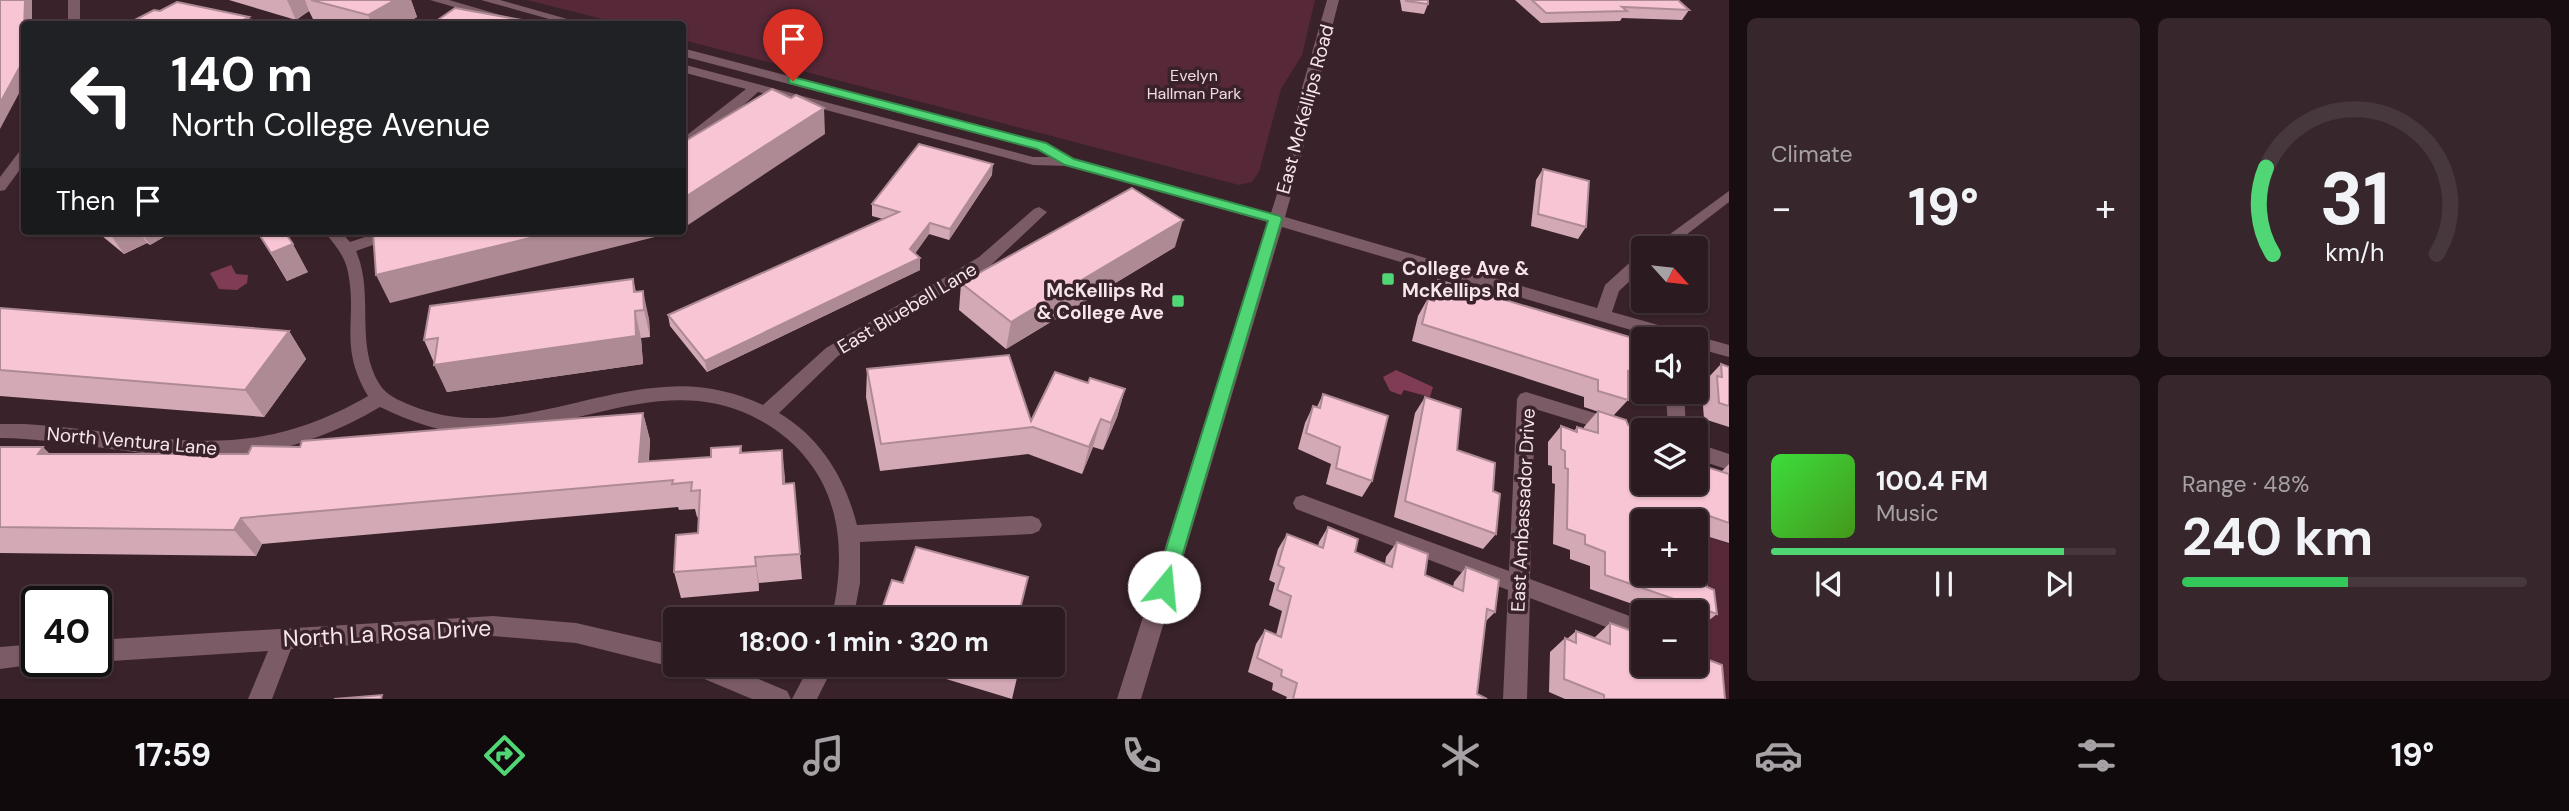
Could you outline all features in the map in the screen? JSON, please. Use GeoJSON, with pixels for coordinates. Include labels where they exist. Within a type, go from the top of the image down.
{"type":"FeatureCollection","features":[{"type":"Feature","properties":{"kind":"street"},"geometry":{"type":"LineString","coordinates":[[74,0],[74,21]]}},
{"type":"Feature","properties":{"kind":"street"},"geometry":{"type":"LineString","coordinates":[[436,0],[514,21]]}},
{"type":"Feature","properties":{"kind":"street"},"geometry":{"type":"LineString","coordinates":[[487,0],[568,21]]}},
{"type":"Feature","properties":{"kind":"street","name":"East McKellips Road"},"geometry":{"type":"LineString","coordinates":[[1136,696],[1275,219],[1296,156],[1307,95],[1333,0]]}},
{"type":"Feature","properties":{"kind":"street"},"geometry":{"type":"LineString","coordinates":[[214,15],[244,21]]}},
{"type":"Feature","properties":{"kind":"street"},"geometry":{"type":"LineString","coordinates":[[686,53],[1041,146],[1069,162]]}},
{"type":"Feature","properties":{"kind":"street"},"geometry":{"type":"LineString","coordinates":[[686,69],[1033,161],[1069,162],[1275,219],[1642,327]]}},
{"type":"Feature","properties":{"kind":"street"},"geometry":{"type":"LineString","coordinates":[[686,143],[755,88]]}},
{"type":"Feature","properties":{"kind":"street"},"geometry":{"type":"LineString","coordinates":[[0,187],[21,159]]}},
{"type":"Feature","properties":{"kind":"street"},"geometry":{"type":"LineString","coordinates":[[1675,236],[1729,195]]}},
{"type":"Feature","properties":{"kind":"street","name":"East Bluebell Lane"},"geometry":{"type":"LineString","coordinates":[[766,414],[832,352],[985,261],[1039,212]]}},
{"type":"Feature","properties":{"kind":"street"},"geometry":{"type":"LineString","coordinates":[[336,235],[348,248],[356,266],[358,287],[355,343],[361,369],[380,398],[428,419],[478,427],[667,392],[701,394],[739,402],[766,414],[801,439],[821,462],[843,504],[852,576],[845,607]]}},
{"type":"Feature","properties":{"kind":"street"},"geometry":{"type":"LineString","coordinates":[[348,248],[387,235]]}},
{"type":"Feature","properties":{"kind":"street"},"geometry":{"type":"LineString","coordinates":[[1603,315],[1611,289],[1631,271]]}},
{"type":"Feature","properties":{"kind":"street"},"geometry":{"type":"LineString","coordinates":[[1708,345],[1729,351]]}},
{"type":"Feature","properties":{"kind":"street","name":"North Ventura Lane"},"geometry":{"type":"LineString","coordinates":[[0,431],[36,432],[197,450],[237,449],[302,437],[349,417],[380,398]]}},
{"type":"Feature","properties":{"kind":"street","name":"East Ambassador Drive"},"geometry":{"type":"LineString","coordinates":[[1515,699],[1526,399],[1631,431]]}},
{"type":"Feature","properties":{"kind":"street"},"geometry":{"type":"LineString","coordinates":[[1708,455],[1729,462]]}},
{"type":"Feature","properties":{"kind":"street"},"geometry":{"type":"LineString","coordinates":[[1303,503],[1631,626]]}},
{"type":"Feature","properties":{"kind":"street"},"geometry":{"type":"LineString","coordinates":[[848,534],[1032,525]]}},
{"type":"Feature","properties":{"kind":"street","name":"North La Rosa Drive"},"geometry":{"type":"LineString","coordinates":[[112,650],[493,626],[576,633],[663,654]]}},
{"type":"Feature","properties":{"kind":"street"},"geometry":{"type":"LineString","coordinates":[[260,699],[285,637]]}},
{"type":"Feature","properties":{"kind":"street"},"geometry":{"type":"LineString","coordinates":[[0,657],[21,656]]}},
{"type":"Feature","properties":{"kind":"street"},"geometry":{"type":"LineString","coordinates":[[727,677],[779,699]]}},
{"type":"Feature","properties":{"kind":"street"},"geometry":{"type":"LineString","coordinates":[[804,699],[816,677]]}},
{"type":"Feature","properties":{"kind":"green space","name":"Evelyn Hallman Park"},"geometry":{"type":"Polygon","coordinates":[[[527,0],[1315,0],[1302,55],[1281,89],[1259,172],[1252,182],[1239,185],[686,41],[686,21],[610,21],[527,0]]]}},
{"type":"Feature","properties":{"kind":"green space"},"geometry":{"type":"Polygon","coordinates":[[[1708,537],[1729,544],[1729,699],[1712,699],[1708,658],[1708,600],[1702,600],[1701,586],[1708,586],[1708,537]]]}},
{"type":"Feature","properties":{"kind":"shaded area"},"geometry":{"type":"Polygon","coordinates":[[[231,265],[236,274],[248,275],[247,283],[237,290],[219,289],[210,273],[231,265]]]}},
{"type":"Feature","properties":{"kind":"shaded area"},"geometry":{"type":"Polygon","coordinates":[[[1396,370],[1433,387],[1430,397],[1404,390],[1401,395],[1390,391],[1383,377],[1396,370]]]}},
{"type":"Feature","properties":{"kind":"building"},"geometry":{"type":"Polygon","coordinates":[[[0,0],[25,0],[24,21],[21,21],[21,65],[0,103],[0,0]]]}},
{"type":"Feature","properties":{"kind":"building"},"geometry":{"type":"Polygon","coordinates":[[[311,0],[395,0],[368,15],[311,0]]]}},
{"type":"Feature","properties":{"kind":"building"},"geometry":{"type":"Polygon","coordinates":[[[1428,0],[1428,4],[1406,1],[1428,0]]]}},
{"type":"Feature","properties":{"kind":"building"},"geometry":{"type":"Polygon","coordinates":[[[1532,0],[1678,0],[1689,10],[1622,7],[1627,11],[1546,13],[1532,0]]]}},
{"type":"Feature","properties":{"kind":"building"},"geometry":{"type":"Polygon","coordinates":[[[177,2],[249,17],[242,21],[133,21],[154,10],[160,11],[177,2]]]}},
{"type":"Feature","properties":{"kind":"building"},"geometry":{"type":"Polygon","coordinates":[[[455,8],[527,21],[436,21],[455,8]]]}},
{"type":"Feature","properties":{"kind":"building"},"geometry":{"type":"Polygon","coordinates":[[[772,89],[791,98],[796,95],[824,108],[686,196],[686,141],[772,89]]]}},
{"type":"Feature","properties":{"kind":"building"},"geometry":{"type":"Polygon","coordinates":[[[919,144],[993,164],[950,229],[930,223],[910,249],[920,258],[705,361],[668,315],[899,212],[872,204],[919,144]]]}},
{"type":"Feature","properties":{"kind":"building"},"geometry":{"type":"Polygon","coordinates":[[[1543,169],[1589,181],[1586,227],[1538,214],[1543,169]]]}},
{"type":"Feature","properties":{"kind":"building"},"geometry":{"type":"Polygon","coordinates":[[[1132,188],[1183,220],[1011,322],[961,283],[1132,188]]]}},
{"type":"Feature","properties":{"kind":"building"},"geometry":{"type":"Polygon","coordinates":[[[260,235],[287,235],[293,244],[271,253],[260,235]]]}},
{"type":"Feature","properties":{"kind":"building"},"geometry":{"type":"Polygon","coordinates":[[[373,235],[542,235],[376,275],[373,235]]]}},
{"type":"Feature","properties":{"kind":"building"},"geometry":{"type":"Polygon","coordinates":[[[633,279],[634,292],[643,291],[644,310],[635,311],[636,336],[434,365],[438,338],[424,340],[430,306],[633,279]]]}},
{"type":"Feature","properties":{"kind":"building"},"geometry":{"type":"Polygon","coordinates":[[[1438,280],[1631,337],[1628,400],[1598,391],[1598,380],[1422,324],[1428,299],[1434,301],[1438,280]]]}},
{"type":"Feature","properties":{"kind":"building"},"geometry":{"type":"Polygon","coordinates":[[[0,308],[289,331],[245,390],[0,370],[0,308]]]}},
{"type":"Feature","properties":{"kind":"building"},"geometry":{"type":"Polygon","coordinates":[[[1009,355],[1031,421],[1055,372],[1088,383],[1090,378],[1125,389],[1111,423],[1101,419],[1089,447],[1033,427],[881,444],[867,369],[1009,355]]]}},
{"type":"Feature","properties":{"kind":"building"},"geometry":{"type":"Polygon","coordinates":[[[1721,364],[1729,367],[1729,406],[1719,403],[1717,376],[1722,377],[1721,364]]]}},
{"type":"Feature","properties":{"kind":"building"},"geometry":{"type":"Polygon","coordinates":[[[1323,394],[1388,416],[1372,481],[1336,468],[1340,447],[1306,433],[1313,406],[1320,408],[1323,394]]]}},
{"type":"Feature","properties":{"kind":"building"},"geometry":{"type":"Polygon","coordinates":[[[1425,397],[1461,409],[1457,450],[1495,463],[1493,491],[1500,494],[1496,534],[1405,501],[1425,397]]]}},
{"type":"Feature","properties":{"kind":"building"},"geometry":{"type":"Polygon","coordinates":[[[1598,411],[1626,420],[1631,426],[1631,495],[1708,495],[1708,467],[1729,474],[1729,523],[1708,516],[1708,509],[1631,509],[1631,584],[1605,575],[1605,552],[1585,544],[1585,535],[1567,529],[1568,469],[1565,468],[1565,451],[1561,449],[1561,426],[1577,432],[1577,427],[1598,433],[1598,411]]]}},
{"type":"Feature","properties":{"kind":"building"},"geometry":{"type":"Polygon","coordinates":[[[643,413],[639,462],[711,457],[711,448],[741,446],[740,453],[782,450],[783,484],[794,483],[800,554],[755,557],[756,566],[674,572],[676,535],[698,533],[700,490],[691,491],[692,482],[672,484],[673,480],[241,518],[234,530],[0,527],[0,447],[43,447],[38,454],[248,454],[252,446],[300,447],[302,441],[643,413]]]}},
{"type":"Feature","properties":{"kind":"building"},"geometry":{"type":"Polygon","coordinates":[[[1328,527],[1358,539],[1355,552],[1392,567],[1397,542],[1428,554],[1425,575],[1463,591],[1466,567],[1499,580],[1495,612],[1487,609],[1477,694],[1487,699],[1293,699],[1297,683],[1281,676],[1282,670],[1257,658],[1265,630],[1281,637],[1291,596],[1277,590],[1284,568],[1278,565],[1287,534],[1323,548],[1328,527]]]}},
{"type":"Feature","properties":{"kind":"building"},"geometry":{"type":"Polygon","coordinates":[[[916,547],[1028,577],[1020,607],[883,607],[892,580],[903,583],[916,547]]]}},
{"type":"Feature","properties":{"kind":"building"},"geometry":{"type":"Polygon","coordinates":[[[1637,586],[1707,586],[1714,590],[1717,614],[1708,611],[1708,600],[1677,600],[1637,586]]]}},
{"type":"Feature","properties":{"kind":"building"},"geometry":{"type":"Polygon","coordinates":[[[1610,623],[1631,631],[1631,677],[1708,677],[1708,660],[1722,665],[1725,699],[1604,699],[1604,695],[1564,679],[1565,638],[1576,643],[1576,631],[1610,644],[1610,623]]]}},
{"type":"Feature","properties":{"kind":"building"},"geometry":{"type":"Polygon","coordinates":[[[382,695],[381,699],[334,699],[382,695]]]}},
{"type":"Feature","properties":{"kind":"place","name":"College Ave & McKellips Rd"},"geometry":{"type":"Point","coordinates":[1388,279]}},
{"type":"Feature","properties":{"kind":"place","name":"McKellips Rd & College Ave"},"geometry":{"type":"Point","coordinates":[1178,301]}},
{"type":"Feature","properties":{"kind":"route"},"geometry":{"type":"LineString","coordinates":[[793,81],[1041,146],[1069,162],[1275,219],[1229,379],[1164,587]]}}]}
